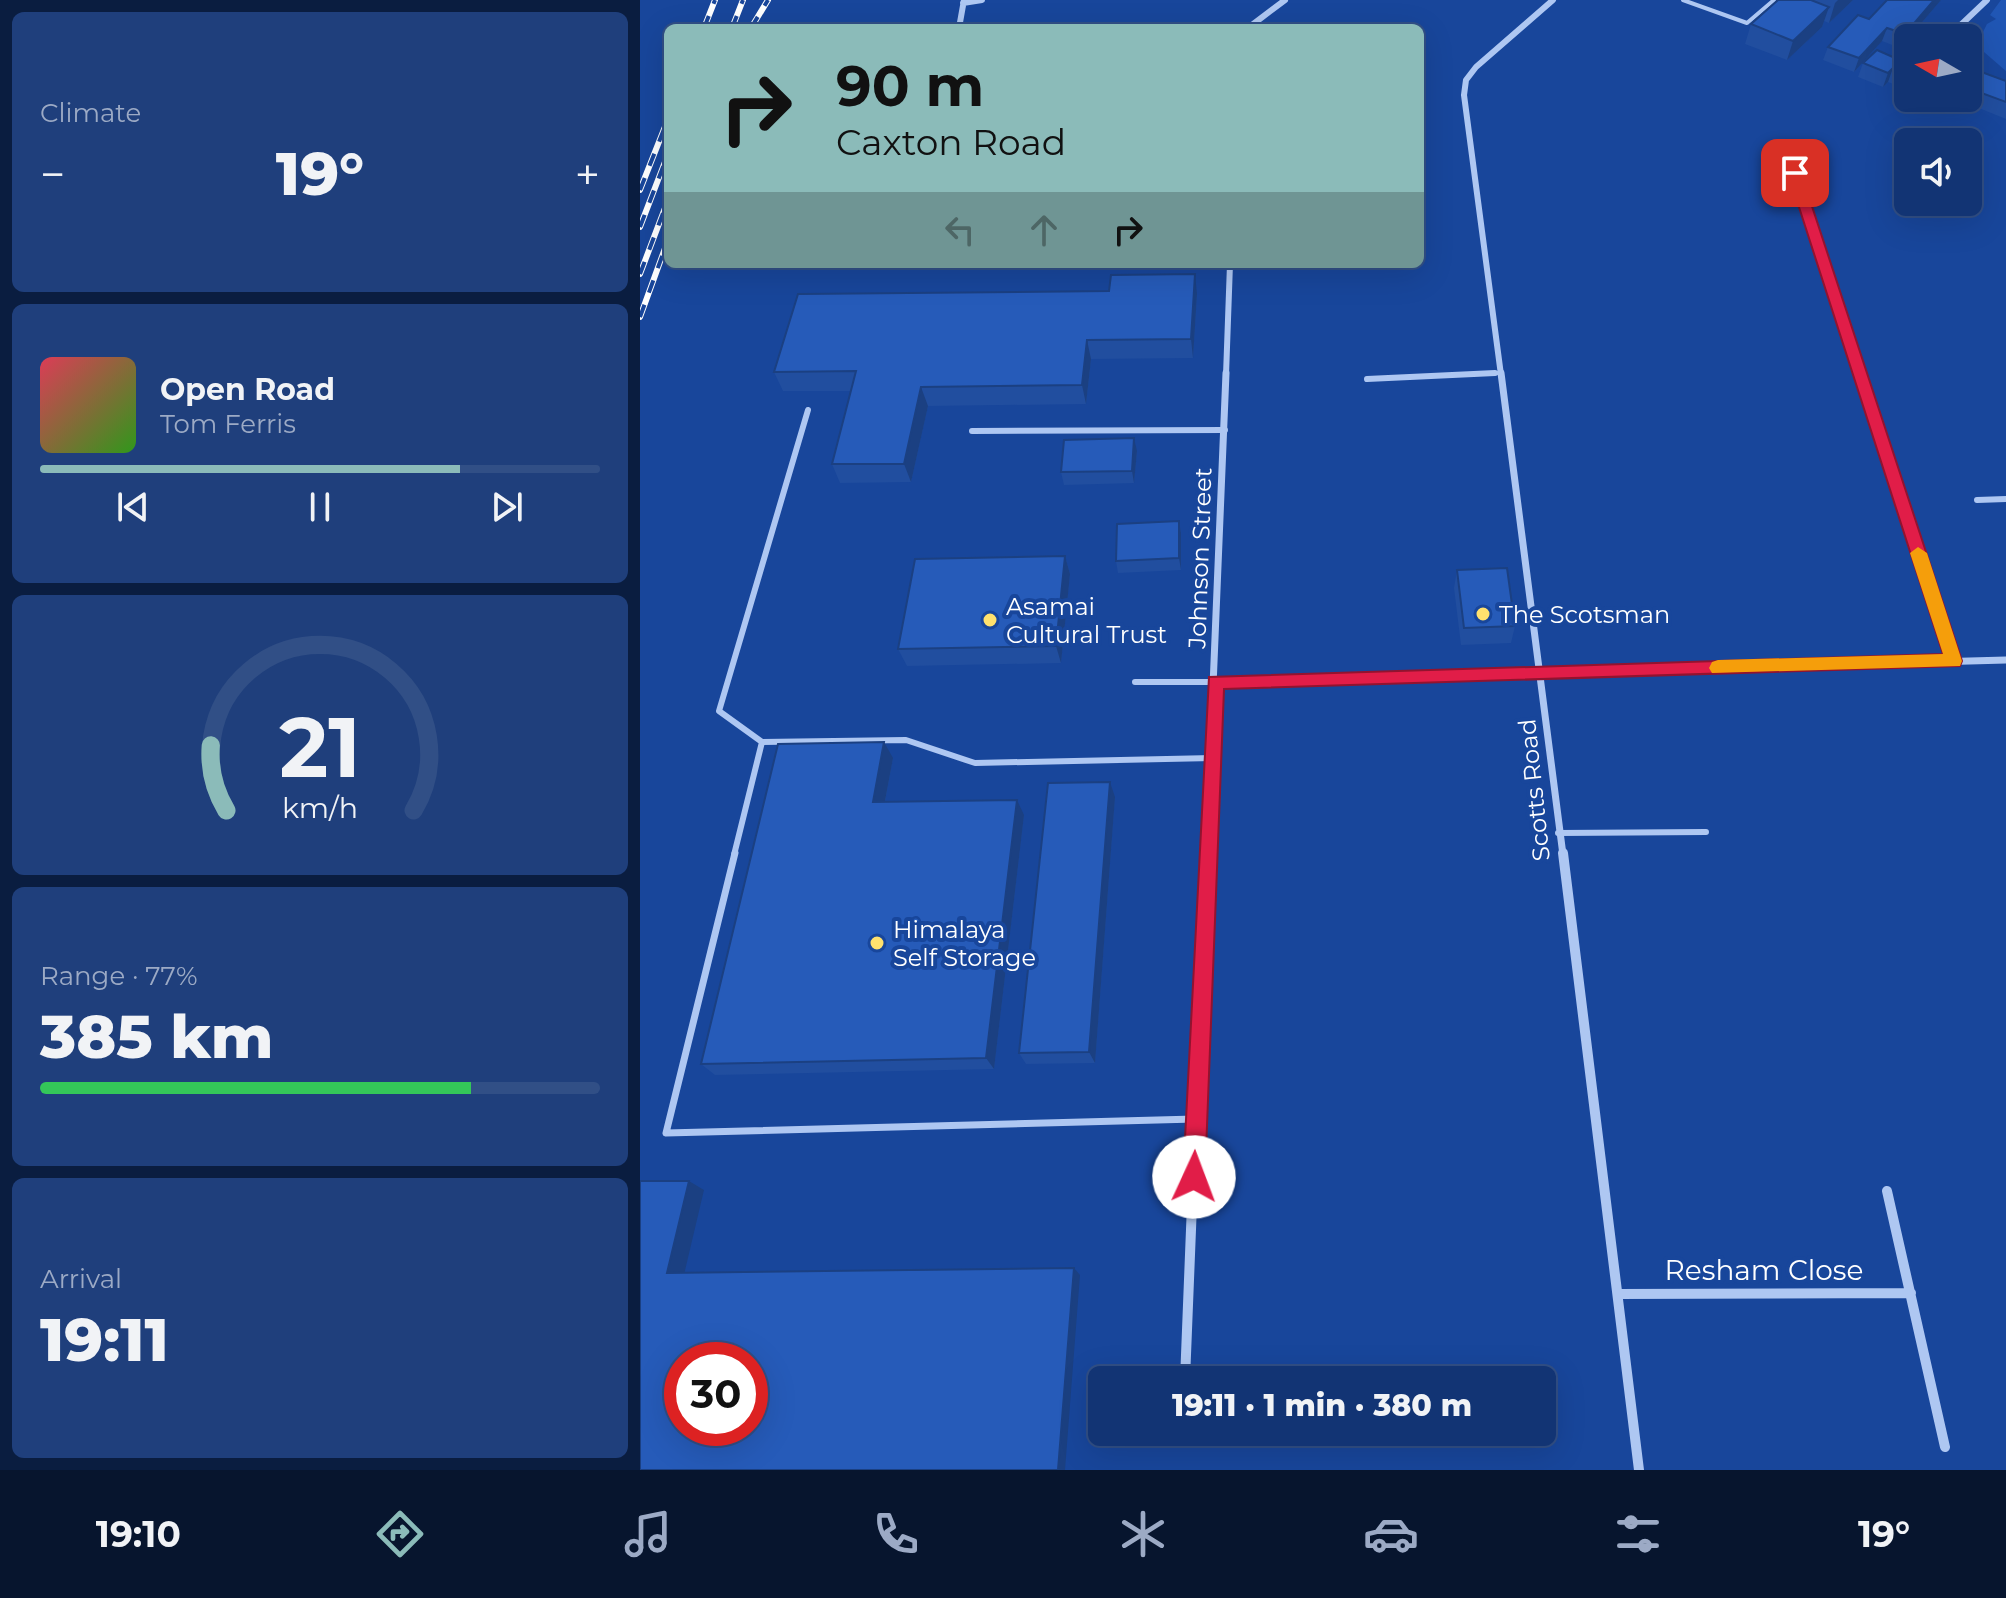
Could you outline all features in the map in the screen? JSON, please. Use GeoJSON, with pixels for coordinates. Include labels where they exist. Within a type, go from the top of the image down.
{"type":"FeatureCollection","features":[{"type":"Feature","properties":{"kind":"street"},"geometry":{"type":"LineString","coordinates":[[960,24],[963,1],[982,0]]}},
{"type":"Feature","properties":{"kind":"street"},"geometry":{"type":"LineString","coordinates":[[1253,24],[1285,0]]}},
{"type":"Feature","properties":{"kind":"street","name":"Scotts Road"},"geometry":{"type":"LineString","coordinates":[[1553,0],[1476,67],[1466,80],[1464,95],[1541,672],[1558,833],[1639,1470]]}},
{"type":"Feature","properties":{"kind":"street"},"geometry":{"type":"LineString","coordinates":[[1962,24],[1987,0]]}},
{"type":"Feature","properties":{"kind":"street"},"geometry":{"type":"LineString","coordinates":[[1795,173],[1954,661]]}},
{"type":"Feature","properties":{"kind":"street","name":"Johnson Street"},"geometry":{"type":"LineString","coordinates":[[1186,1366],[1213,758],[1230,268]]}},
{"type":"Feature","properties":{"kind":"street"},"geometry":{"type":"LineString","coordinates":[[1216,682],[2006,660]]}},
{"type":"Feature","properties":{"kind":"street"},"geometry":{"type":"LineString","coordinates":[[1887,1191],[1945,1447]]}},
{"type":"Feature","properties":{"kind":"street","name":"Resham Close"},"geometry":{"type":"LineString","coordinates":[[1618,1294],[1911,1293]]}},
{"type":"Feature","properties":{"kind":"lane"},"geometry":{"type":"LineString","coordinates":[[1683,0],[1747,23],[1774,0]]}},
{"type":"Feature","properties":{"kind":"lane"},"geometry":{"type":"LineString","coordinates":[[1367,379],[1501,373]]}},
{"type":"Feature","properties":{"kind":"lane"},"geometry":{"type":"LineString","coordinates":[[808,410],[719,711],[762,742],[906,740],[975,763],[1213,758]]}},
{"type":"Feature","properties":{"kind":"lane"},"geometry":{"type":"LineString","coordinates":[[972,431],[1225,430]]}},
{"type":"Feature","properties":{"kind":"lane"},"geometry":{"type":"LineString","coordinates":[[1977,500],[2006,499]]}},
{"type":"Feature","properties":{"kind":"lane"},"geometry":{"type":"LineString","coordinates":[[1135,682],[1216,682]]}},
{"type":"Feature","properties":{"kind":"lane"},"geometry":{"type":"LineString","coordinates":[[762,742],[666,1133],[1197,1119]]}},
{"type":"Feature","properties":{"kind":"lane"},"geometry":{"type":"LineString","coordinates":[[1558,833],[1706,832]]}},
{"type":"Feature","properties":{"kind":"shaded area"},"geometry":{"type":"Polygon","coordinates":[[[2001,0],[2006,0],[2006,71],[1984,52],[1982,45],[1982,34],[1987,24],[1996,19],[1990,15],[2001,0]]]}},
{"type":"Feature","properties":{"kind":"building"},"geometry":{"type":"Polygon","coordinates":[[[1778,0],[1811,0],[1829,7],[1793,41],[1751,24],[1778,0]]]}},
{"type":"Feature","properties":{"kind":"building"},"geometry":{"type":"Polygon","coordinates":[[[1887,0],[1934,0],[1914,24],[1894,24],[1894,30],[1887,28],[1859,58],[1828,47],[1858,15],[1869,19],[1887,0]]]}},
{"type":"Feature","properties":{"kind":"building"},"geometry":{"type":"Polygon","coordinates":[[[1877,50],[1894,58],[1894,68],[1888,73],[1863,63],[1877,50]]]}},
{"type":"Feature","properties":{"kind":"building"},"geometry":{"type":"Polygon","coordinates":[[[1982,72],[2006,81],[2006,102],[1982,93],[1982,72]]]}},
{"type":"Feature","properties":{"kind":"building"},"geometry":{"type":"Polygon","coordinates":[[[1195,274],[1191,339],[1087,340],[1082,385],[921,387],[904,464],[832,464],[856,371],[774,372],[798,294],[1109,291],[1111,275],[1195,274]]]}},
{"type":"Feature","properties":{"kind":"building"},"geometry":{"type":"Polygon","coordinates":[[[1134,438],[1132,471],[1061,472],[1064,440],[1134,438]]]}},
{"type":"Feature","properties":{"kind":"building"},"geometry":{"type":"Polygon","coordinates":[[[1179,521],[1179,558],[1116,561],[1117,524],[1179,521]]]}},
{"type":"Feature","properties":{"kind":"building","name":"Asamai Cultural Trust"},"geometry":{"type":"Polygon","coordinates":[[[1065,556],[1056,646],[898,649],[915,559],[1065,556]]]}},
{"type":"Feature","properties":{"kind":"building"},"geometry":{"type":"Polygon","coordinates":[[[1507,568],[1515,626],[1464,628],[1457,570],[1507,568]]]}},
{"type":"Feature","properties":{"kind":"building","name":"Himalaya Self Storage"},"geometry":{"type":"Polygon","coordinates":[[[884,742],[873,802],[1017,800],[986,1058],[701,1064],[778,744],[884,742]]]}},
{"type":"Feature","properties":{"kind":"building"},"geometry":{"type":"Polygon","coordinates":[[[1110,782],[1089,1052],[1019,1053],[1048,783],[1110,782]]]}},
{"type":"Feature","properties":{"kind":"building"},"geometry":{"type":"Polygon","coordinates":[[[640,1181],[689,1181],[667,1273],[1074,1268],[1058,1470],[640,1470],[640,1181]]]}},
{"type":"Feature","properties":{"kind":"railway"},"geometry":{"type":"LineString","coordinates":[[706,24],[715,0]]}},
{"type":"Feature","properties":{"kind":"railway"},"geometry":{"type":"LineString","coordinates":[[734,24],[743,0]]}},
{"type":"Feature","properties":{"kind":"railway"},"geometry":{"type":"LineString","coordinates":[[753,24],[768,0]]}},
{"type":"Feature","properties":{"kind":"railway"},"geometry":{"type":"LineString","coordinates":[[640,190],[664,129]]}},
{"type":"Feature","properties":{"kind":"railway"},"geometry":{"type":"LineString","coordinates":[[640,227],[664,164]]}},
{"type":"Feature","properties":{"kind":"railway"},"geometry":{"type":"LineString","coordinates":[[640,274],[664,211]]}},
{"type":"Feature","properties":{"kind":"railway"},"geometry":{"type":"LineString","coordinates":[[640,317],[664,251]]}},
{"type":"Feature","properties":{"kind":"slow traffic"},"geometry":{"type":"LineString","coordinates":[[1718,668],[1954,661],[1918,553]]}},
{"type":"Feature","properties":{"kind":"place","name":"The Scotsman"},"geometry":{"type":"Point","coordinates":[1483,614]}},
{"type":"Feature","properties":{"kind":"place","name":"Asamai Cultural Trust"},"geometry":{"type":"Point","coordinates":[990,620]}},
{"type":"Feature","properties":{"kind":"place","name":"Himalaya Self Storage"},"geometry":{"type":"Point","coordinates":[877,943]}},
{"type":"Feature","properties":{"kind":"route"},"geometry":{"type":"LineString","coordinates":[[1194,1177],[1216,682],[1954,661],[1795,173]]}}]}
